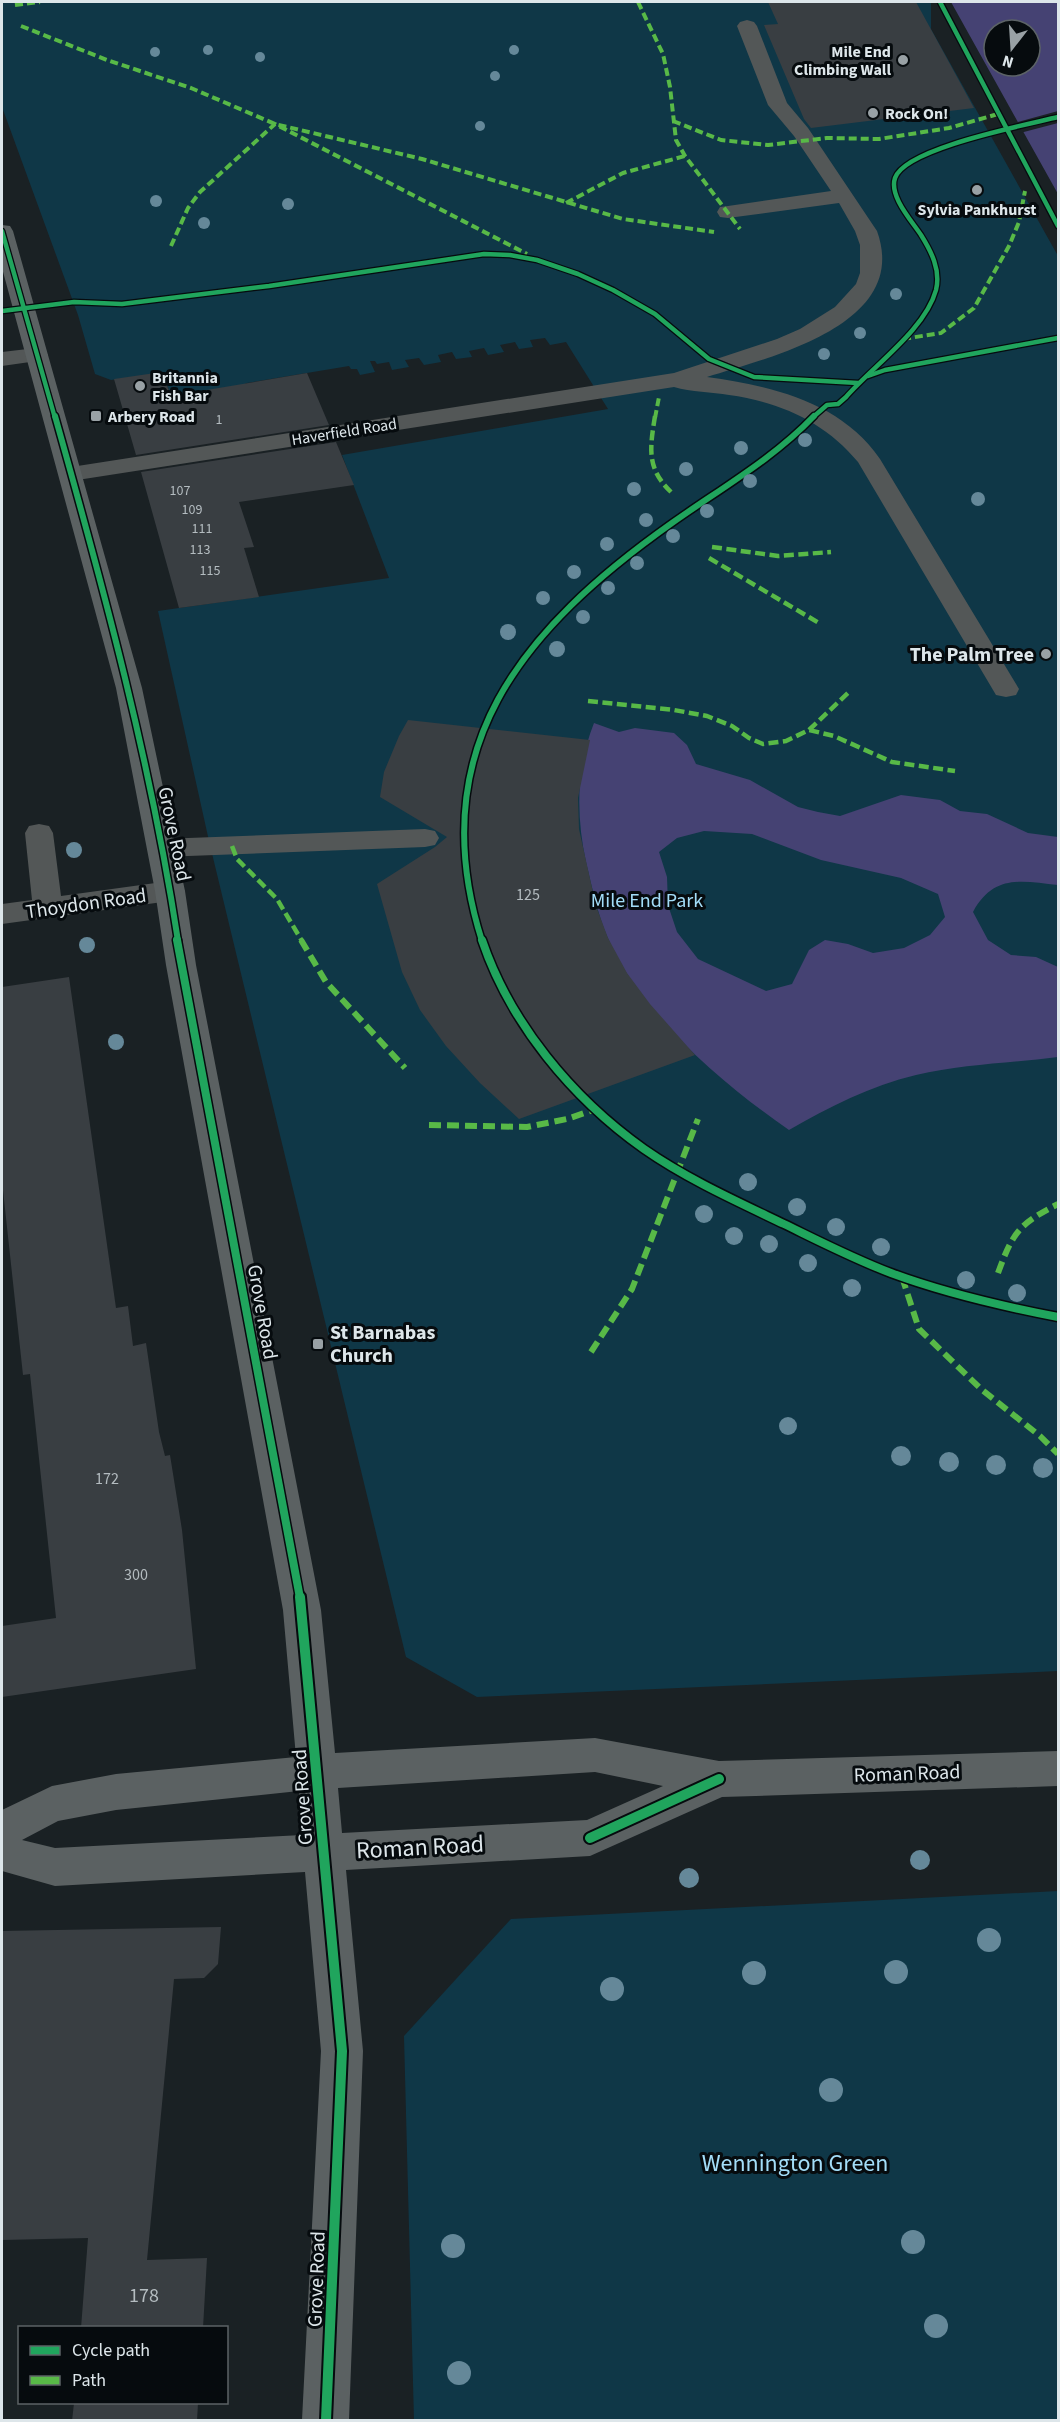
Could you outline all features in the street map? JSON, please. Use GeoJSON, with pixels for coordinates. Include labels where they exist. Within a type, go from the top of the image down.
{"type":"FeatureCollection","features":[{"type":"Feature","properties":{"kind":"main road","name":"Grove Road"},"geometry":{"type":"LineString","coordinates":[[2,231],[129,688],[171,891],[182,965],[302,1610],[342,2051],[326,2421]]}},
{"type":"Feature","properties":{"kind":"main road","name":"Roman Road"},"geometry":{"type":"LineString","coordinates":[[2,1830],[51,1803],[148,1788],[317,1772],[595,1755],[719,1779],[1059,1768]]}},
{"type":"Feature","properties":{"kind":"main road","name":"Roman Road"},"geometry":{"type":"LineString","coordinates":[[2,1853],[55,1867],[590,1838],[719,1779]]}},
{"type":"Feature","properties":{"kind":"street"},"geometry":{"type":"LineString","coordinates":[[661,381],[696,375],[785,344],[826,324],[855,301],[866,286],[871,273],[871,245],[866,231],[807,140],[778,105],[747,26]]}},
{"type":"Feature","properties":{"kind":"street"},"geometry":{"type":"LineString","coordinates":[[728,212],[845,196]]}},
{"type":"Feature","properties":{"kind":"street"},"geometry":{"type":"LineString","coordinates":[[2,359],[36,355]]}},
{"type":"Feature","properties":{"kind":"street"},"geometry":{"type":"LineString","coordinates":[[661,381],[714,386],[776,399],[834,424],[850,437],[868,459],[1006,689]]}},
{"type":"Feature","properties":{"kind":"street","name":"Haverfield Road"},"geometry":{"type":"LineString","coordinates":[[71,474],[661,381]]}},
{"type":"Feature","properties":{"kind":"street"},"geometry":{"type":"LineString","coordinates":[[39,833],[48,908]]}},
{"type":"Feature","properties":{"kind":"street"},"geometry":{"type":"LineString","coordinates":[[161,848],[354,842],[425,837]]}},
{"type":"Feature","properties":{"kind":"street","name":"Thoydon Road"},"geometry":{"type":"LineString","coordinates":[[2,914],[171,891]]}},
{"type":"Feature","properties":{"kind":"green space","name":"Mile End Park"},"geometry":{"type":"Polygon","coordinates":[[[2,2],[931,2],[931,29],[1058,256],[1058,1671],[477,1697],[406,1657],[209,841],[158,611],[389,578],[342,455],[608,409],[566,342],[550,345],[545,338],[530,340],[533,347],[519,349],[515,342],[500,345],[504,352],[488,355],[484,348],[469,351],[472,357],[456,359],[452,352],[438,355],[441,362],[424,365],[419,358],[405,360],[409,367],[392,370],[389,362],[377,364],[375,361],[370,361],[375,372],[360,375],[357,369],[351,369],[349,366],[247,383],[178,412],[162,373],[111,380],[95,374],[78,315],[2,107],[2,2]]]}},
{"type":"Feature","properties":{"kind":"green space","name":"Wennington Green"},"geometry":{"type":"Polygon","coordinates":[[[1058,1891],[1058,2420],[414,2420],[404,2036],[511,1919],[1058,1891]]]}},
{"type":"Feature","properties":{"kind":"shaded area"},"geometry":{"type":"Polygon","coordinates":[[[951,2],[1056,2],[1058,4],[1058,194],[993,78],[1042,78],[1042,18],[982,18],[982,58],[951,2]]]}},
{"type":"Feature","properties":{"kind":"shaded area"},"geometry":{"type":"Polygon","coordinates":[[[594,723],[619,732],[635,728],[674,733],[687,745],[696,764],[750,780],[798,807],[840,816],[901,795],[940,800],[960,811],[987,814],[1028,833],[1058,837],[1058,885],[1020,882],[999,886],[981,900],[973,912],[988,940],[1011,955],[1036,957],[1058,967],[1058,1057],[951,1068],[916,1075],[850,1098],[789,1130],[710,1069],[685,1045],[640,993],[607,936],[600,918],[586,862],[580,827],[581,774],[594,723]],[[704,831],[677,838],[659,852],[667,877],[668,905],[677,932],[698,959],[766,991],[792,984],[809,950],[825,940],[848,944],[873,953],[904,948],[930,935],[945,917],[938,894],[901,878],[821,860],[752,834],[704,831]]]}},
{"type":"Feature","properties":{"kind":"pier"},"geometry":{"type":"Polygon","coordinates":[[[1058,111],[1058,123],[1020,133],[1014,123],[1058,111]]]}},
{"type":"Feature","properties":{"kind":"building","name":"Mile End Climbing Wall"},"geometry":{"type":"Polygon","coordinates":[[[768,2],[916,2],[974,108],[811,128],[804,119],[764,25],[778,24],[768,2]]]}},
{"type":"Feature","properties":{"kind":"building"},"geometry":{"type":"Polygon","coordinates":[[[162,372],[171,396],[307,373],[329,425],[136,455],[114,379],[162,372]]]}},
{"type":"Feature","properties":{"kind":"building"},"geometry":{"type":"Polygon","coordinates":[[[336,442],[354,485],[239,502],[254,547],[244,548],[259,597],[179,608],[141,472],[336,442]]]}},
{"type":"Feature","properties":{"kind":"building"},"geometry":{"type":"Polygon","coordinates":[[[408,720],[590,740],[578,798],[579,829],[596,906],[608,938],[627,973],[650,1004],[695,1055],[519,1119],[480,1083],[446,1046],[420,1010],[402,972],[377,884],[447,837],[380,797],[384,772],[408,720]]]}},
{"type":"Feature","properties":{"kind":"building"},"geometry":{"type":"Polygon","coordinates":[[[69,977],[116,1308],[128,1306],[133,1346],[146,1343],[159,1432],[165,1456],[170,1455],[182,1530],[196,1669],[2,1697],[2,1626],[56,1618],[30,1374],[23,1375],[2,1181],[2,987],[69,977]]]}},
{"type":"Feature","properties":{"kind":"building"},"geometry":{"type":"Polygon","coordinates":[[[221,1927],[218,1964],[204,1978],[174,1979],[147,2260],[207,2258],[203,2326],[81,2326],[88,2238],[2,2240],[2,1931],[221,1927]]]}},
{"type":"Feature","properties":{"kind":"building"},"geometry":{"type":"Polygon","coordinates":[[[74,2404],[198,2404],[197,2421],[72,2421],[74,2404]]]}},
{"type":"Feature","properties":{"kind":"marked path"},"geometry":{"type":"LineString","coordinates":[[15,5],[40,2]]}},
{"type":"Feature","properties":{"kind":"marked path"},"geometry":{"type":"LineString","coordinates":[[638,2],[663,54],[670,87],[676,140],[685,156],[740,229]]}},
{"type":"Feature","properties":{"kind":"marked path"},"geometry":{"type":"LineString","coordinates":[[21,26],[107,60],[191,88],[275,124],[422,159],[623,219],[714,232]]}},
{"type":"Feature","properties":{"kind":"marked path"},"geometry":{"type":"LineString","coordinates":[[673,121],[721,140],[768,145],[827,138],[879,139],[949,128],[998,114]]}},
{"type":"Feature","properties":{"kind":"marked path"},"geometry":{"type":"LineString","coordinates":[[171,246],[188,208],[200,192],[275,124],[527,254]]}},
{"type":"Feature","properties":{"kind":"marked path"},"geometry":{"type":"LineString","coordinates":[[566,203],[623,173],[652,163],[685,156]]}},
{"type":"Feature","properties":{"kind":"marked path"},"geometry":{"type":"LineString","coordinates":[[903,339],[941,333],[974,308],[1009,246],[1019,222],[1025,191]]}},
{"type":"Feature","properties":{"kind":"marked path"},"geometry":{"type":"LineString","coordinates":[[659,397],[651,457],[656,475],[671,492]]}},
{"type":"Feature","properties":{"kind":"marked path"},"geometry":{"type":"LineString","coordinates":[[712,547],[778,556],[831,552]]}},
{"type":"Feature","properties":{"kind":"marked path"},"geometry":{"type":"LineString","coordinates":[[709,558],[819,623]]}},
{"type":"Feature","properties":{"kind":"marked path"},"geometry":{"type":"LineString","coordinates":[[809,730],[850,691]]}},
{"type":"Feature","properties":{"kind":"marked path"},"geometry":{"type":"LineString","coordinates":[[588,701],[674,710],[707,716],[732,726],[749,738],[763,744],[786,741],[809,730],[834,736],[892,762],[955,771]]}},
{"type":"Feature","properties":{"kind":"marked path"},"geometry":{"type":"LineString","coordinates":[[232,846],[237,859],[277,899],[326,982],[405,1068]]}},
{"type":"Feature","properties":{"kind":"marked path"},"geometry":{"type":"LineString","coordinates":[[429,1125],[527,1127],[567,1119],[596,1109]]}},
{"type":"Feature","properties":{"kind":"marked path"},"geometry":{"type":"LineString","coordinates":[[591,1352],[632,1289],[698,1119]]}},
{"type":"Feature","properties":{"kind":"marked path"},"geometry":{"type":"LineString","coordinates":[[998,1273],[1008,1246],[1024,1223],[1058,1204]]}},
{"type":"Feature","properties":{"kind":"marked path"},"geometry":{"type":"LineString","coordinates":[[902,1277],[919,1329],[981,1389],[1040,1436],[1058,1454]]}},
{"type":"Feature","properties":{"kind":"cycle path"},"geometry":{"type":"LineString","coordinates":[[940,2],[1058,226]]}},
{"type":"Feature","properties":{"kind":"cycle path"},"geometry":{"type":"LineString","coordinates":[[1058,117],[929,151],[905,164],[895,178],[896,194],[928,247],[936,266],[937,286],[925,313],[845,399],[838,404],[823,407],[789,441],[631,553],[559,617],[527,653],[500,693],[489,715],[472,760],[467,783],[463,831],[467,879],[473,909],[486,954],[505,996],[543,1051],[609,1122],[644,1149],[706,1186],[877,1267],[962,1295],[1058,1317]]}},
{"type":"Feature","properties":{"kind":"cycle path"},"geometry":{"type":"LineString","coordinates":[[2,231],[129,688],[170,891],[181,965],[302,1610],[342,2051],[326,2420]]}},
{"type":"Feature","properties":{"kind":"cycle path"},"geometry":{"type":"LineString","coordinates":[[2,311],[74,302],[122,304],[269,286],[484,254],[510,255],[537,260],[578,274],[613,290],[655,314],[709,359],[754,377],[858,383]]}},
{"type":"Feature","properties":{"kind":"cycle path"},"geometry":{"type":"LineString","coordinates":[[868,376],[885,370],[1058,338]]}},
{"type":"Feature","properties":{"kind":"cycle path"},"geometry":{"type":"LineString","coordinates":[[590,1838],[719,1779]]}},
{"type":"Feature","properties":{"kind":"place","name":"Mile End Climbing Wall"},"geometry":{"type":"Point","coordinates":[903,60]}},
{"type":"Feature","properties":{"kind":"place","name":"Rock On!"},"geometry":{"type":"Point","coordinates":[873,113]}},
{"type":"Feature","properties":{"kind":"place","name":"Sylvia Pankhurst"},"geometry":{"type":"Point","coordinates":[977,190]}},
{"type":"Feature","properties":{"kind":"place","name":"Britannia Fish Bar"},"geometry":{"type":"Point","coordinates":[140,386]}},
{"type":"Feature","properties":{"kind":"place","name":"Arbery Road"},"geometry":{"type":"Point","coordinates":[96,416]}},
{"type":"Feature","properties":{"kind":"place","name":"The Palm Tree"},"geometry":{"type":"Point","coordinates":[1046,654]}},
{"type":"Feature","properties":{"kind":"place","name":"St Barnabas Church"},"geometry":{"type":"Point","coordinates":[318,1344]}}]}
